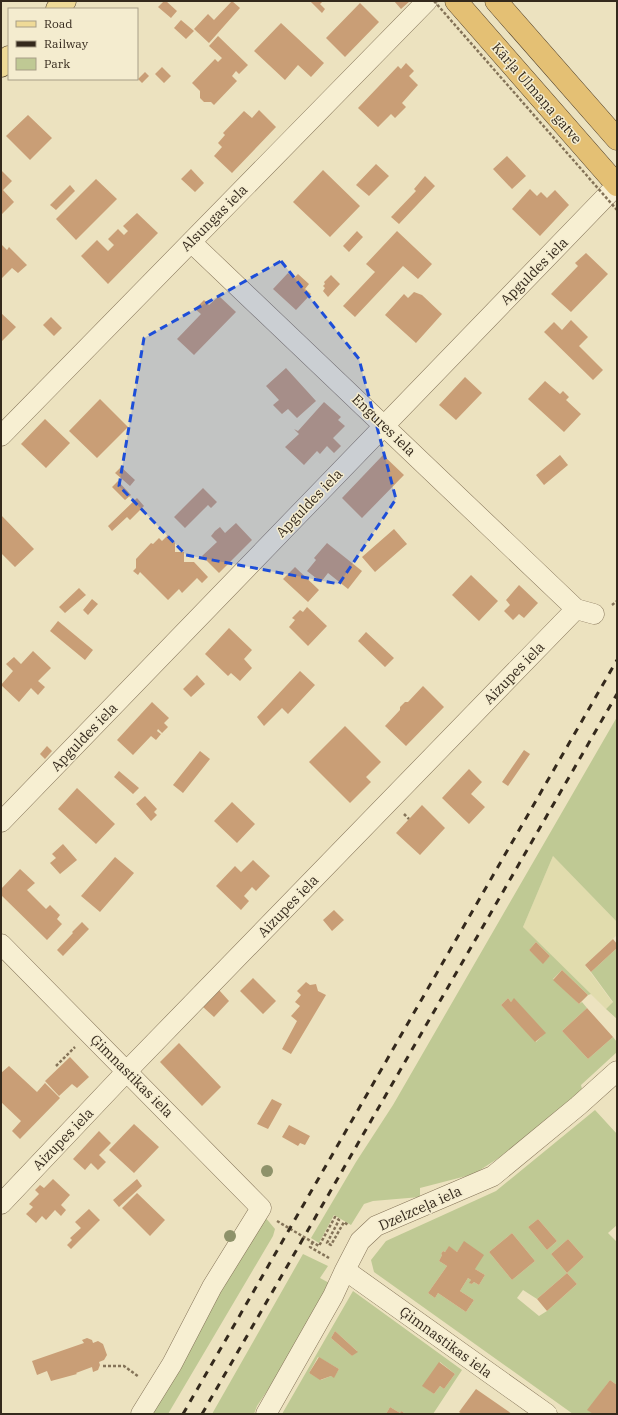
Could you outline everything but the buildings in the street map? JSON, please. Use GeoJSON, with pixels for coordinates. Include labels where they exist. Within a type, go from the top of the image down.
{"type":"FeatureCollection","features":[{"type":"Feature","properties":{"kind":"highway","name":"Kārļa Ulmaņa gatve"},"geometry":{"type":"LineString","coordinates":[[456,1],[617,185]]}},
{"type":"Feature","properties":{"kind":"highway","name":"Kārļa Ulmaņa gatve"},"geometry":{"type":"LineString","coordinates":[[496,1],[617,139]]}},
{"type":"Feature","properties":{"kind":"street","name":"Alsungas iela"},"geometry":{"type":"LineString","coordinates":[[1,436],[428,1]]}},
{"type":"Feature","properties":{"kind":"street","name":"Apguldes iela"},"geometry":{"type":"LineString","coordinates":[[1,822],[617,185]]}},
{"type":"Feature","properties":{"kind":"street","name":"Engures iela"},"geometry":{"type":"LineString","coordinates":[[191,242],[384,425],[585,611]]}},
{"type":"Feature","properties":{"kind":"street","name":"Aizupes iela"},"geometry":{"type":"LineString","coordinates":[[1,1204],[127,1071],[585,611]]}},
{"type":"Feature","properties":{"kind":"street","name":"Ģimnastikas iela"},"geometry":{"type":"LineString","coordinates":[[1,944],[261,1208]]}},
{"type":"Feature","properties":{"kind":"street","name":"Dzelzceļa iela"},"geometry":{"type":"LineString","coordinates":[[266,1414],[333,1296],[360,1241],[376,1226],[493,1176],[578,1106],[617,1071]]}},
{"type":"Feature","properties":{"kind":"street"},"geometry":{"type":"LineString","coordinates":[[141,1414],[172,1364],[212,1287],[261,1208]]}},
{"type":"Feature","properties":{"kind":"street","name":"Ģimnastikas iela"},"geometry":{"type":"LineString","coordinates":[[345,1270],[546,1414]]}},
{"type":"Feature","properties":{"kind":"path"},"geometry":{"type":"LineString","coordinates":[[434,1],[617,210]]}},
{"type":"Feature","properties":{"kind":"path"},"geometry":{"type":"LineString","coordinates":[[56,1066],[90,1033]]}},
{"type":"Feature","properties":{"kind":"path"},"geometry":{"type":"LineString","coordinates":[[261,1208],[282,1225],[319,1246],[335,1217],[340,1220],[326,1243],[331,1245],[344,1222],[349,1225],[345,1232]]}},
{"type":"Feature","properties":{"kind":"path"},"geometry":{"type":"LineString","coordinates":[[312,1242],[310,1248],[324,1255]]}},
{"type":"Feature","properties":{"kind":"path"},"geometry":{"type":"LineString","coordinates":[[103,1366],[124,1366],[157,1388]]}},
{"type":"Feature","properties":{"kind":"highlighted area"},"geometry":{"type":"Polygon","coordinates":[[[281,261],[359,359],[396,499],[339,584],[186,555],[119,486],[144,338],[281,261]]]}},
{"type":"Feature","properties":{"kind":"shaded area"},"geometry":{"type":"Polygon","coordinates":[[[553,856],[617,922],[617,935],[585,965],[613,1003],[606,1009],[523,927],[553,856]]]}},
{"type":"Feature","properties":{"kind":"green space"},"geometry":{"type":"Polygon","coordinates":[[[617,717],[617,922],[553,856],[523,927],[591,994],[588,995],[562,970],[553,979],[579,1004],[582,1002],[587,1008],[562,1031],[588,1059],[613,1037],[617,1042],[617,1052],[581,1085],[582,1089],[520,1144],[474,1174],[420,1188],[420,1197],[373,1201],[364,1204],[351,1225],[334,1215],[319,1243],[311,1238],[356,1162],[393,1105],[617,717]],[[536,942],[529,950],[543,963],[550,956],[536,942]],[[508,998],[501,1005],[536,1042],[545,1033],[514,999],[511,1002],[508,998]]]}},
{"type":"Feature","properties":{"kind":"green space"},"geometry":{"type":"Polygon","coordinates":[[[617,948],[617,1019],[606,1009],[613,1002],[591,972],[617,948]]]}},
{"type":"Feature","properties":{"kind":"green space"},"geometry":{"type":"Polygon","coordinates":[[[595,1110],[617,1134],[617,1225],[608,1233],[617,1242],[617,1385],[610,1380],[588,1410],[593,1414],[573,1414],[374,1272],[371,1260],[386,1241],[496,1191],[595,1110]],[[538,1219],[528,1227],[547,1250],[557,1241],[538,1219]],[[512,1233],[489,1252],[512,1280],[535,1261],[512,1233]],[[568,1239],[551,1254],[567,1273],[584,1257],[568,1239]],[[464,1242],[457,1252],[449,1247],[445,1252],[443,1251],[439,1261],[447,1266],[428,1293],[435,1298],[438,1293],[466,1312],[474,1300],[460,1291],[468,1278],[471,1280],[470,1283],[472,1284],[474,1282],[479,1285],[485,1275],[475,1269],[464,1242]],[[567,1273],[537,1299],[523,1290],[517,1298],[539,1316],[547,1311],[577,1284],[567,1273]]]}},
{"type":"Feature","properties":{"kind":"green space"},"geometry":{"type":"Polygon","coordinates":[[[265,1217],[275,1229],[273,1236],[168,1414],[149,1414],[200,1316],[245,1253],[262,1218],[265,1217]]]}},
{"type":"Feature","properties":{"kind":"green space"},"geometry":{"type":"Polygon","coordinates":[[[303,1254],[328,1266],[320,1278],[333,1285],[307,1331],[257,1406],[254,1414],[212,1414],[303,1254]]]}},
{"type":"Feature","properties":{"kind":"green space"},"geometry":{"type":"Polygon","coordinates":[[[353,1291],[462,1370],[433,1414],[406,1414],[401,1411],[400,1413],[390,1407],[386,1414],[282,1414],[353,1291]],[[335,1331],[331,1338],[352,1356],[357,1352],[357,1351],[335,1331]],[[318,1357],[309,1373],[321,1380],[331,1376],[334,1377],[339,1369],[318,1357]],[[440,1362],[423,1386],[434,1394],[440,1386],[444,1389],[455,1374],[440,1362]]]}},
{"type":"Feature","properties":{"kind":"railway"},"geometry":{"type":"LineString","coordinates":[[183,1414],[617,660]]}},
{"type":"Feature","properties":{"kind":"railway"},"geometry":{"type":"LineString","coordinates":[[202,1414],[617,694]]}}]}
